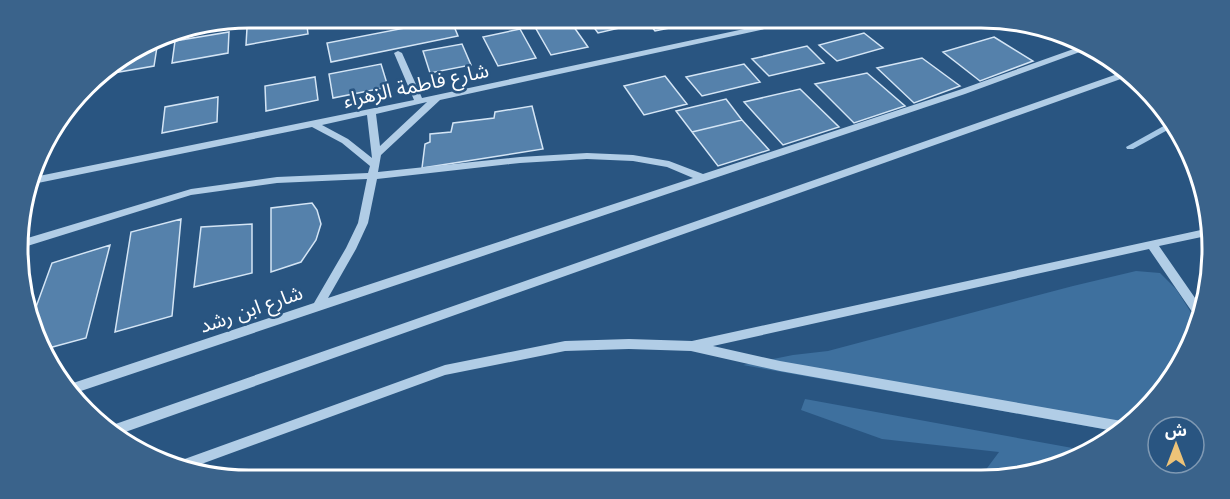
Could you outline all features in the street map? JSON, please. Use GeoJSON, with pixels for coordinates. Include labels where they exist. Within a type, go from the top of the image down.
{"type":"FeatureCollection","features":[{"type":"Feature","properties":{"kind":"street","name":"شارع فاطمة الزهراء"},"geometry":{"type":"LineString","coordinates":[[40,180],[371,112],[759,28]]}},
{"type":"Feature","properties":{"kind":"street"},"geometry":{"type":"LineString","coordinates":[[318,306],[1077,51]]}},
{"type":"Feature","properties":{"kind":"street"},"geometry":{"type":"LineString","coordinates":[[398,53],[419,101]]}},
{"type":"Feature","properties":{"kind":"street"},"geometry":{"type":"LineString","coordinates":[[119,428],[1118,77]]}},
{"type":"Feature","properties":{"kind":"street"},"geometry":{"type":"LineString","coordinates":[[375,165],[419,112],[437,97]]}},
{"type":"Feature","properties":{"kind":"street","name":"شارع ابن رشد"},"geometry":{"type":"LineString","coordinates":[[77,387],[318,306],[351,249],[363,223],[375,165],[371,112]]}},
{"type":"Feature","properties":{"kind":"street"},"geometry":{"type":"LineString","coordinates":[[312,123],[355,148],[375,165]]}},
{"type":"Feature","properties":{"kind":"street"},"geometry":{"type":"LineString","coordinates":[[29,242],[191,192],[375,165],[587,156],[669,164],[703,178]]}},
{"type":"Feature","properties":{"kind":"street"},"geometry":{"type":"LineString","coordinates":[[691,346],[1201,233]]}},
{"type":"Feature","properties":{"kind":"street"},"geometry":{"type":"LineString","coordinates":[[1152,244],[1194,306]]}},
{"type":"Feature","properties":{"kind":"street"},"geometry":{"type":"LineString","coordinates":[[189,462],[445,370],[565,346],[629,344],[691,346],[780,366],[1115,425]]}},
{"type":"Feature","properties":{"kind":"shaded area"},"geometry":{"type":"Polygon","coordinates":[[[1136,271],[1160,273],[1176,289],[1192,314],[1179,347],[1156,384],[1137,406],[1108,430],[743,365],[828,351],[1136,271]]]}},
{"type":"Feature","properties":{"kind":"shaded area"},"geometry":{"type":"Polygon","coordinates":[[[805,399],[1076,449],[1038,463],[1009,469],[986,470],[999,452],[882,439],[801,410],[805,399]]]}},
{"type":"Feature","properties":{"kind":"building"},"geometry":{"type":"Polygon","coordinates":[[[247,28],[307,28],[308,34],[246,45],[247,28]]]}},
{"type":"Feature","properties":{"kind":"building"},"geometry":{"type":"Polygon","coordinates":[[[404,28],[455,28],[458,36],[331,62],[327,43],[404,28]]]}},
{"type":"Feature","properties":{"kind":"building"},"geometry":{"type":"Polygon","coordinates":[[[536,28],[575,28],[588,47],[551,55],[536,28]]]}},
{"type":"Feature","properties":{"kind":"building"},"geometry":{"type":"Polygon","coordinates":[[[594,28],[619,28],[598,33],[594,28]]]}},
{"type":"Feature","properties":{"kind":"building"},"geometry":{"type":"Polygon","coordinates":[[[653,28],[670,28],[655,31],[653,28]]]}},
{"type":"Feature","properties":{"kind":"building"},"geometry":{"type":"Polygon","coordinates":[[[520,29],[536,58],[498,66],[483,37],[520,29]]]}},
{"type":"Feature","properties":{"kind":"building"},"geometry":{"type":"Polygon","coordinates":[[[229,32],[228,53],[172,63],[176,41],[229,32]]]}},
{"type":"Feature","properties":{"kind":"building"},"geometry":{"type":"Polygon","coordinates":[[[864,33],[883,48],[837,61],[819,45],[864,33]]]}},
{"type":"Feature","properties":{"kind":"building"},"geometry":{"type":"Polygon","coordinates":[[[994,37],[1033,61],[980,81],[943,52],[994,37]]]}},
{"type":"Feature","properties":{"kind":"building"},"geometry":{"type":"Polygon","coordinates":[[[462,44],[471,65],[430,73],[423,51],[462,44]]]}},
{"type":"Feature","properties":{"kind":"building"},"geometry":{"type":"Polygon","coordinates":[[[807,46],[824,63],[769,76],[752,59],[807,46]]]}},
{"type":"Feature","properties":{"kind":"building"},"geometry":{"type":"Polygon","coordinates":[[[157,49],[154,66],[118,72],[157,49]]]}},
{"type":"Feature","properties":{"kind":"building"},"geometry":{"type":"Polygon","coordinates":[[[922,58],[960,86],[914,103],[877,68],[922,58]]]}},
{"type":"Feature","properties":{"kind":"building"},"geometry":{"type":"Polygon","coordinates":[[[381,64],[388,87],[333,98],[329,74],[381,64]]]}},
{"type":"Feature","properties":{"kind":"building"},"geometry":{"type":"Polygon","coordinates":[[[744,64],[760,82],[702,96],[686,77],[744,64]]]}},
{"type":"Feature","properties":{"kind":"building"},"geometry":{"type":"Polygon","coordinates":[[[867,73],[905,106],[854,123],[815,84],[867,73]]]}},
{"type":"Feature","properties":{"kind":"building"},"geometry":{"type":"Polygon","coordinates":[[[665,76],[687,104],[644,115],[624,86],[665,76]]]}},
{"type":"Feature","properties":{"kind":"building"},"geometry":{"type":"Polygon","coordinates":[[[315,77],[318,100],[266,111],[265,86],[315,77]]]}},
{"type":"Feature","properties":{"kind":"building"},"geometry":{"type":"Polygon","coordinates":[[[800,89],[839,127],[783,145],[744,102],[800,89]]]}},
{"type":"Feature","properties":{"kind":"building"},"geometry":{"type":"Polygon","coordinates":[[[218,97],[217,122],[162,133],[165,107],[218,97]]]}},
{"type":"Feature","properties":{"kind":"building"},"geometry":{"type":"Polygon","coordinates":[[[726,99],[742,120],[692,132],[676,111],[726,99]]]}},
{"type":"Feature","properties":{"kind":"building"},"geometry":{"type":"Polygon","coordinates":[[[532,106],[543,149],[422,168],[425,144],[430,142],[430,134],[451,132],[453,123],[494,118],[495,112],[532,106]]]}},
{"type":"Feature","properties":{"kind":"building"},"geometry":{"type":"Polygon","coordinates":[[[742,120],[769,150],[718,166],[692,132],[742,120]]]}},
{"type":"Feature","properties":{"kind":"building"},"geometry":{"type":"Polygon","coordinates":[[[312,203],[317,210],[321,224],[316,240],[301,262],[271,272],[271,208],[312,203]]]}},
{"type":"Feature","properties":{"kind":"building"},"geometry":{"type":"Polygon","coordinates":[[[181,219],[172,316],[115,332],[131,232],[181,219]]]}},
{"type":"Feature","properties":{"kind":"building"},"geometry":{"type":"Polygon","coordinates":[[[252,224],[252,273],[194,287],[201,227],[252,224]]]}},
{"type":"Feature","properties":{"kind":"building"},"geometry":{"type":"Polygon","coordinates":[[[110,245],[86,338],[51,347],[36,307],[52,263],[110,245]]]}},
{"type":"Feature","properties":{"kind":"waterway"},"geometry":{"type":"LineString","coordinates":[[1130,147],[1165,128]]}}]}
